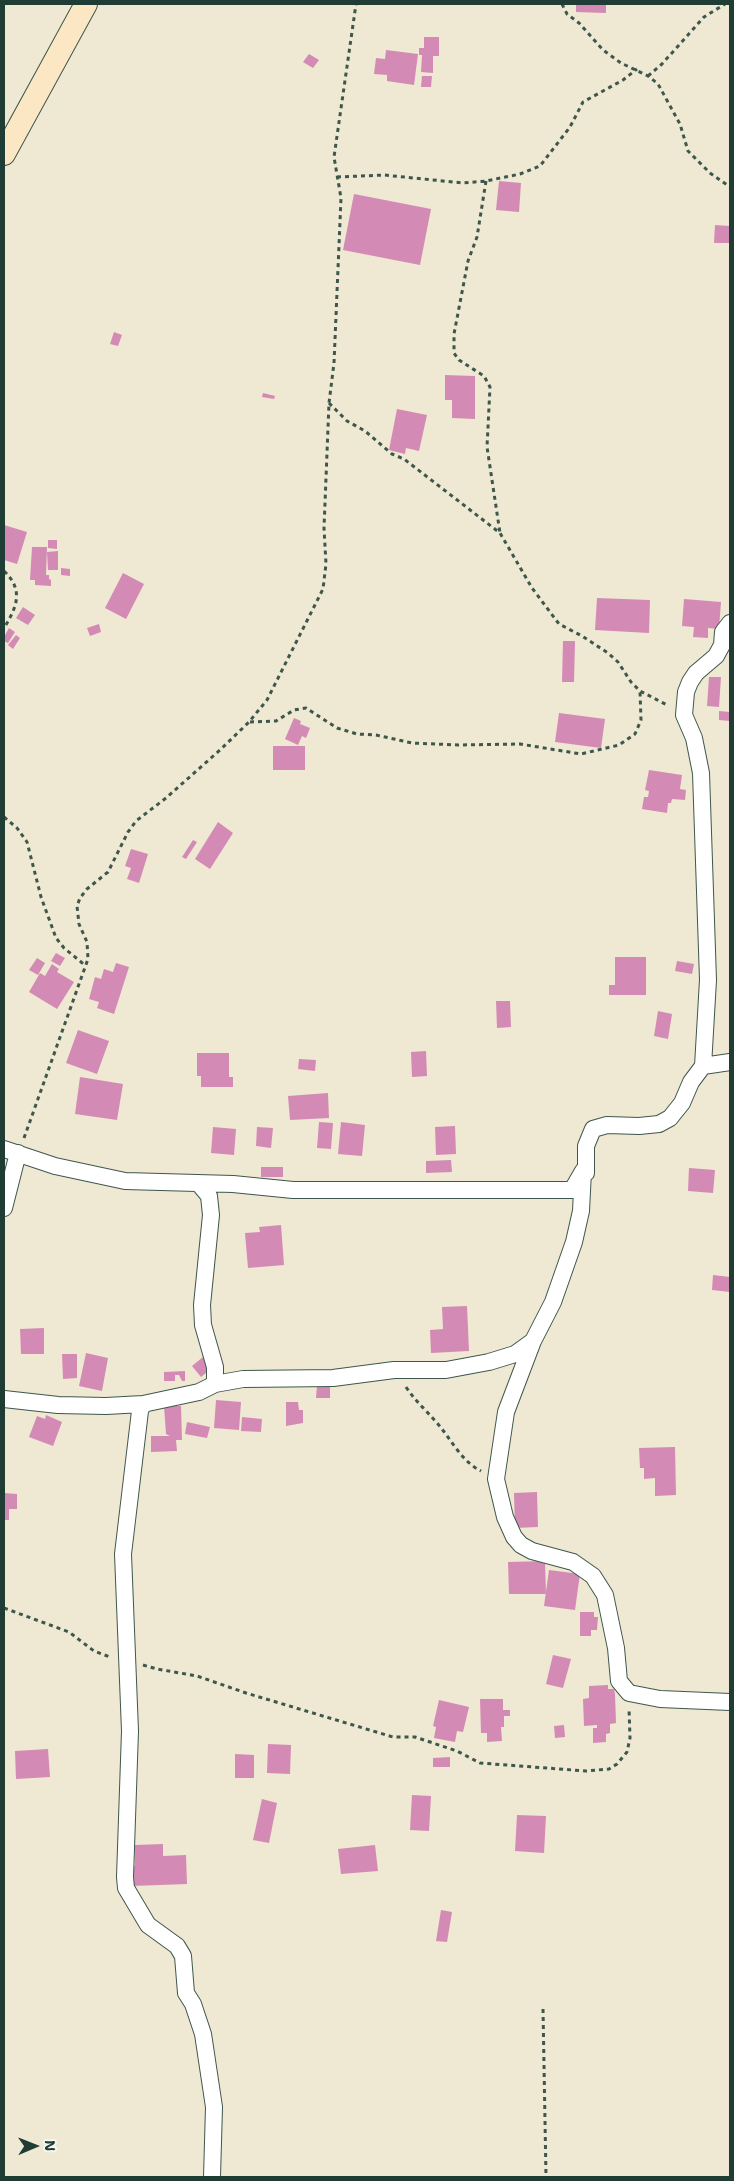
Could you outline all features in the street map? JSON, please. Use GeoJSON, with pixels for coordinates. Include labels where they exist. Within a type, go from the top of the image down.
{"type":"FeatureCollection","features":[{"type":"Feature","properties":{"kind":"main road"},"geometry":{"type":"LineString","coordinates":[[4,154],[86,4]]}},
{"type":"Feature","properties":{"kind":"street"},"geometry":{"type":"LineString","coordinates":[[583,1171],[586,1173],[586,1146],[592,1129],[607,1125],[639,1126],[659,1124],[670,1118],[682,1103],[691,1082],[703,1066],[708,971],[702,773],[694,738],[684,716],[686,692],[690,682],[696,673],[716,656],[722,645],[723,632],[730,623]]}},
{"type":"Feature","properties":{"kind":"street"},"geometry":{"type":"LineString","coordinates":[[703,1066],[730,1062]]}},
{"type":"Feature","properties":{"kind":"street"},"geometry":{"type":"LineString","coordinates":[[4,1208],[11,1151],[55,1166],[125,1181],[234,1184],[293,1190],[572,1190],[583,1171]]}},
{"type":"Feature","properties":{"kind":"street"},"geometry":{"type":"LineString","coordinates":[[583,1171],[581,1211],[574,1242],[553,1302],[534,1341],[506,1412],[496,1479],[505,1517],[514,1538],[520,1545],[532,1551],[573,1562],[593,1576],[605,1595],[616,1648],[619,1681],[629,1693],[660,1699],[730,1702]]}},
{"type":"Feature","properties":{"kind":"street"},"geometry":{"type":"LineString","coordinates":[[200,1184],[210,1196],[211,1215],[202,1305],[202,1325],[215,1367],[215,1384]]}},
{"type":"Feature","properties":{"kind":"street"},"geometry":{"type":"LineString","coordinates":[[4,1399],[58,1405],[106,1406],[143,1404],[199,1392],[215,1384],[243,1378],[333,1378],[394,1370],[446,1370],[489,1362],[515,1354],[534,1341]]}},
{"type":"Feature","properties":{"kind":"street"},"geometry":{"type":"LineString","coordinates":[[143,1404],[140,1411],[123,1554],[130,1731],[126,1888],[148,1925],[177,1946],[183,1956],[186,1993],[193,2004],[203,2034],[214,2107],[212,2177]]}},
{"type":"Feature","properties":{"kind":"path"},"geometry":{"type":"LineString","coordinates":[[11,1151],[88,959],[86,942],[79,924],[77,906],[80,898],[87,889],[108,872],[128,832],[136,821],[166,798],[249,722],[267,700],[323,589],[326,564],[324,528],[329,402],[334,363],[340,198],[334,157],[356,4]]}},
{"type":"Feature","properties":{"kind":"path"},"geometry":{"type":"LineString","coordinates":[[562,4],[567,14],[579,23],[603,50],[621,63],[648,76],[658,84],[680,124],[688,151],[710,174],[730,187]]}},
{"type":"Feature","properties":{"kind":"path"},"geometry":{"type":"LineString","coordinates":[[648,76],[662,64],[704,17],[725,4]]}},
{"type":"Feature","properties":{"kind":"path"},"geometry":{"type":"LineString","coordinates":[[337,177],[384,175],[463,183],[486,181],[520,174],[540,166],[570,127],[583,102],[637,70]]}},
{"type":"Feature","properties":{"kind":"path"},"geometry":{"type":"LineString","coordinates":[[486,181],[477,237],[468,261],[454,334],[454,353],[459,360],[484,376],[490,387],[487,447],[500,533],[532,588],[559,624],[608,653],[618,662],[631,682],[640,691],[684,716]]}},
{"type":"Feature","properties":{"kind":"path"},"geometry":{"type":"LineString","coordinates":[[329,402],[347,421],[365,431],[392,454],[404,459],[500,533]]}},
{"type":"Feature","properties":{"kind":"path"},"geometry":{"type":"LineString","coordinates":[[4,571],[14,581],[17,596],[12,614],[4,628]]}},
{"type":"Feature","properties":{"kind":"path"},"geometry":{"type":"LineString","coordinates":[[249,722],[276,721],[294,710],[306,708],[337,728],[357,734],[376,735],[412,744],[520,744],[581,754],[619,745],[635,734],[641,720],[640,691]]}},
{"type":"Feature","properties":{"kind":"path"},"geometry":{"type":"LineString","coordinates":[[4,817],[17,828],[27,842],[41,897],[56,938],[64,948],[86,966]]}},
{"type":"Feature","properties":{"kind":"path"},"geometry":{"type":"LineString","coordinates":[[394,1370],[418,1404],[436,1422],[474,1468],[496,1479]]}},
{"type":"Feature","properties":{"kind":"path"},"geometry":{"type":"LineString","coordinates":[[4,1608],[69,1632],[94,1651],[128,1663],[197,1676],[246,1693],[393,1737],[416,1738],[457,1751],[480,1763],[586,1771],[609,1769],[617,1764],[627,1752],[630,1738],[629,1693]]}},
{"type":"Feature","properties":{"kind":"path"},"geometry":{"type":"LineString","coordinates":[[543,2009],[546,2177]]}},
{"type":"Feature","properties":{"kind":"building"},"geometry":{"type":"Polygon","coordinates":[[[576,4],[606,4],[606,13],[576,12],[576,4]]]}},
{"type":"Feature","properties":{"kind":"building"},"geometry":{"type":"Polygon","coordinates":[[[424,37],[439,37],[439,56],[433,56],[433,73],[421,72],[422,55],[419,55],[419,48],[424,48],[424,37]]]}},
{"type":"Feature","properties":{"kind":"building"},"geometry":{"type":"Polygon","coordinates":[[[386,50],[418,54],[414,85],[387,81],[387,75],[374,74],[376,58],[385,59],[386,50]]]}},
{"type":"Feature","properties":{"kind":"building"},"geometry":{"type":"Polygon","coordinates":[[[309,54],[319,60],[313,68],[303,62],[309,54]]]}},
{"type":"Feature","properties":{"kind":"building"},"geometry":{"type":"Polygon","coordinates":[[[422,76],[432,76],[431,87],[421,87],[422,76]]]}},
{"type":"Feature","properties":{"kind":"building"},"geometry":{"type":"Polygon","coordinates":[[[499,181],[521,183],[519,212],[496,210],[499,181]]]}},
{"type":"Feature","properties":{"kind":"building"},"geometry":{"type":"Polygon","coordinates":[[[354,194],[431,209],[420,265],[343,250],[354,194]]]}},
{"type":"Feature","properties":{"kind":"building"},"geometry":{"type":"Polygon","coordinates":[[[715,225],[730,226],[730,243],[714,243],[715,225]]]}},
{"type":"Feature","properties":{"kind":"building"},"geometry":{"type":"Polygon","coordinates":[[[114,332],[122,335],[118,346],[110,344],[114,332]]]}},
{"type":"Feature","properties":{"kind":"building"},"geometry":{"type":"Polygon","coordinates":[[[445,375],[475,376],[475,419],[452,418],[452,400],[445,400],[445,375]]]}},
{"type":"Feature","properties":{"kind":"building"},"geometry":{"type":"Polygon","coordinates":[[[263,393],[275,396],[274,399],[262,397],[263,393]]]}},
{"type":"Feature","properties":{"kind":"building"},"geometry":{"type":"Polygon","coordinates":[[[397,409],[427,415],[419,451],[406,448],[405,454],[389,450],[397,409]]]}},
{"type":"Feature","properties":{"kind":"building"},"geometry":{"type":"Polygon","coordinates":[[[4,525],[27,532],[17,564],[4,560],[4,525]]]}},
{"type":"Feature","properties":{"kind":"building"},"geometry":{"type":"Polygon","coordinates":[[[48,540],[57,540],[57,549],[48,548],[48,540]]]}},
{"type":"Feature","properties":{"kind":"building"},"geometry":{"type":"Polygon","coordinates":[[[32,547],[47,547],[46,575],[49,575],[51,586],[35,585],[35,580],[30,580],[32,547]]]}},
{"type":"Feature","properties":{"kind":"building"},"geometry":{"type":"Polygon","coordinates":[[[58,551],[58,570],[48,570],[47,552],[58,551]]]}},
{"type":"Feature","properties":{"kind":"building"},"geometry":{"type":"Polygon","coordinates":[[[61,568],[70,569],[70,576],[61,575],[61,568]]]}},
{"type":"Feature","properties":{"kind":"building"},"geometry":{"type":"Polygon","coordinates":[[[123,573],[144,584],[126,619],[105,608],[123,573]]]}},
{"type":"Feature","properties":{"kind":"building"},"geometry":{"type":"Polygon","coordinates":[[[597,598],[650,600],[649,633],[595,630],[597,598]]]}},
{"type":"Feature","properties":{"kind":"building"},"geometry":{"type":"Polygon","coordinates":[[[684,599],[721,602],[719,629],[708,628],[708,638],[693,637],[694,627],[682,626],[684,599]]]}},
{"type":"Feature","properties":{"kind":"building"},"geometry":{"type":"Polygon","coordinates":[[[23,607],[35,615],[28,625],[16,618],[23,607]]]}},
{"type":"Feature","properties":{"kind":"building"},"geometry":{"type":"Polygon","coordinates":[[[99,624],[101,632],[90,636],[87,628],[99,624]]]}},
{"type":"Feature","properties":{"kind":"building"},"geometry":{"type":"Polygon","coordinates":[[[9,628],[15,632],[8,643],[4,641],[4,637],[9,628]]]}},
{"type":"Feature","properties":{"kind":"building"},"geometry":{"type":"Polygon","coordinates":[[[16,635],[20,638],[13,649],[8,645],[16,635]]]}},
{"type":"Feature","properties":{"kind":"building"},"geometry":{"type":"Polygon","coordinates":[[[563,641],[575,641],[574,682],[562,682],[563,641]]]}},
{"type":"Feature","properties":{"kind":"building"},"geometry":{"type":"Polygon","coordinates":[[[709,677],[721,677],[719,707],[707,706],[709,677]]]}},
{"type":"Feature","properties":{"kind":"building"},"geometry":{"type":"Polygon","coordinates":[[[719,711],[730,712],[730,721],[719,720],[719,711]]]}},
{"type":"Feature","properties":{"kind":"building"},"geometry":{"type":"Polygon","coordinates":[[[559,713],[605,719],[601,748],[555,742],[559,713]]]}},
{"type":"Feature","properties":{"kind":"building"},"geometry":{"type":"Polygon","coordinates":[[[294,718],[301,721],[300,724],[310,728],[306,738],[302,736],[298,745],[285,739],[294,718]]]}},
{"type":"Feature","properties":{"kind":"building"},"geometry":{"type":"Polygon","coordinates":[[[273,746],[305,746],[305,770],[273,770],[273,746]]]}},
{"type":"Feature","properties":{"kind":"building"},"geometry":{"type":"Polygon","coordinates":[[[649,770],[682,775],[680,789],[686,790],[685,800],[672,799],[671,803],[668,803],[667,813],[642,809],[644,797],[648,797],[649,791],[645,790],[649,770]]]}},
{"type":"Feature","properties":{"kind":"building"},"geometry":{"type":"Polygon","coordinates":[[[218,822],[233,833],[210,869],[195,859],[218,822]]]}},
{"type":"Feature","properties":{"kind":"building"},"geometry":{"type":"Polygon","coordinates":[[[193,840],[197,842],[186,859],[182,857],[193,840]]]}},
{"type":"Feature","properties":{"kind":"building"},"geometry":{"type":"Polygon","coordinates":[[[131,849],[148,854],[139,883],[127,879],[131,868],[125,866],[131,849]]]}},
{"type":"Feature","properties":{"kind":"building"},"geometry":{"type":"Polygon","coordinates":[[[56,953],[65,958],[60,966],[51,961],[56,953]]]}},
{"type":"Feature","properties":{"kind":"building"},"geometry":{"type":"Polygon","coordinates":[[[615,957],[646,957],[646,995],[609,995],[609,985],[615,985],[615,957]]]}},
{"type":"Feature","properties":{"kind":"building"},"geometry":{"type":"Polygon","coordinates":[[[37,958],[45,963],[38,975],[29,970],[37,958]]]}},
{"type":"Feature","properties":{"kind":"building"},"geometry":{"type":"Polygon","coordinates":[[[677,961],[694,964],[692,974],[675,971],[677,961]]]}},
{"type":"Feature","properties":{"kind":"building"},"geometry":{"type":"Polygon","coordinates":[[[116,963],[129,967],[114,1014],[97,1008],[99,1002],[89,999],[95,977],[101,979],[104,969],[113,972],[116,963]]]}},
{"type":"Feature","properties":{"kind":"building"},"geometry":{"type":"Polygon","coordinates":[[[52,964],[59,969],[57,972],[74,982],[57,1009],[29,992],[40,973],[45,976],[52,964]]]}},
{"type":"Feature","properties":{"kind":"building"},"geometry":{"type":"Polygon","coordinates":[[[496,1001],[510,1001],[511,1027],[497,1028],[496,1001]]]}},
{"type":"Feature","properties":{"kind":"building"},"geometry":{"type":"Polygon","coordinates":[[[658,1011],[672,1014],[668,1039],[654,1036],[658,1011]]]}},
{"type":"Feature","properties":{"kind":"building"},"geometry":{"type":"Polygon","coordinates":[[[78,1030],[109,1041],[97,1074],[66,1063],[78,1030]]]}},
{"type":"Feature","properties":{"kind":"building"},"geometry":{"type":"Polygon","coordinates":[[[426,1051],[427,1076],[412,1077],[411,1052],[426,1051]]]}},
{"type":"Feature","properties":{"kind":"building"},"geometry":{"type":"Polygon","coordinates":[[[197,1053],[229,1053],[229,1077],[233,1077],[233,1087],[201,1087],[201,1076],[197,1076],[197,1053]]]}},
{"type":"Feature","properties":{"kind":"building"},"geometry":{"type":"Polygon","coordinates":[[[299,1059],[316,1060],[315,1071],[298,1069],[299,1059]]]}},
{"type":"Feature","properties":{"kind":"building"},"geometry":{"type":"Polygon","coordinates":[[[80,1077],[123,1084],[117,1120],[75,1114],[80,1077]]]}},
{"type":"Feature","properties":{"kind":"building"},"geometry":{"type":"Polygon","coordinates":[[[328,1093],[329,1118],[290,1120],[288,1096],[328,1093]]]}},
{"type":"Feature","properties":{"kind":"building"},"geometry":{"type":"Polygon","coordinates":[[[319,1122],[333,1123],[331,1149],[317,1148],[319,1122]]]}},
{"type":"Feature","properties":{"kind":"building"},"geometry":{"type":"Polygon","coordinates":[[[341,1122],[365,1125],[362,1156],[338,1154],[341,1122]]]}},
{"type":"Feature","properties":{"kind":"building"},"geometry":{"type":"Polygon","coordinates":[[[455,1126],[456,1154],[436,1155],[435,1127],[455,1126]]]}},
{"type":"Feature","properties":{"kind":"building"},"geometry":{"type":"Polygon","coordinates":[[[213,1127],[236,1129],[234,1155],[211,1153],[213,1127]]]}},
{"type":"Feature","properties":{"kind":"building"},"geometry":{"type":"Polygon","coordinates":[[[257,1127],[273,1128],[271,1148],[256,1146],[257,1127]]]}},
{"type":"Feature","properties":{"kind":"building"},"geometry":{"type":"Polygon","coordinates":[[[451,1160],[452,1172],[426,1173],[426,1161],[451,1160]]]}},
{"type":"Feature","properties":{"kind":"building"},"geometry":{"type":"Polygon","coordinates":[[[261,1167],[283,1167],[283,1177],[261,1177],[261,1167]]]}},
{"type":"Feature","properties":{"kind":"building"},"geometry":{"type":"Polygon","coordinates":[[[689,1168],[715,1170],[713,1193],[688,1191],[689,1168]]]}},
{"type":"Feature","properties":{"kind":"building"},"geometry":{"type":"Polygon","coordinates":[[[281,1225],[284,1265],[248,1268],[245,1233],[260,1232],[259,1227],[281,1225]]]}},
{"type":"Feature","properties":{"kind":"building"},"geometry":{"type":"Polygon","coordinates":[[[713,1275],[730,1277],[730,1292],[712,1290],[713,1275]]]}},
{"type":"Feature","properties":{"kind":"building"},"geometry":{"type":"Polygon","coordinates":[[[467,1306],[469,1351],[431,1353],[430,1330],[443,1329],[442,1307],[467,1306]]]}},
{"type":"Feature","properties":{"kind":"building"},"geometry":{"type":"Polygon","coordinates":[[[44,1328],[44,1354],[21,1354],[20,1329],[44,1328]]]}},
{"type":"Feature","properties":{"kind":"building"},"geometry":{"type":"Polygon","coordinates":[[[86,1353],[108,1358],[102,1391],[79,1386],[86,1353]]]}},
{"type":"Feature","properties":{"kind":"building"},"geometry":{"type":"Polygon","coordinates":[[[62,1354],[77,1354],[77,1378],[63,1379],[62,1354]]]}},
{"type":"Feature","properties":{"kind":"building"},"geometry":{"type":"Polygon","coordinates":[[[203,1357],[212,1368],[201,1377],[192,1366],[203,1357]]]}},
{"type":"Feature","properties":{"kind":"building"},"geometry":{"type":"Polygon","coordinates":[[[185,1371],[185,1381],[182,1381],[179,1375],[175,1375],[175,1381],[164,1381],[164,1372],[185,1371]]]}},
{"type":"Feature","properties":{"kind":"building"},"geometry":{"type":"Polygon","coordinates":[[[317,1385],[330,1386],[330,1398],[316,1398],[317,1385]]]}},
{"type":"Feature","properties":{"kind":"building"},"geometry":{"type":"Polygon","coordinates":[[[216,1400],[241,1402],[239,1430],[214,1428],[216,1400]]]}},
{"type":"Feature","properties":{"kind":"building"},"geometry":{"type":"Polygon","coordinates":[[[286,1402],[298,1402],[299,1410],[303,1410],[303,1423],[286,1426],[286,1402]]]}},
{"type":"Feature","properties":{"kind":"building"},"geometry":{"type":"Polygon","coordinates":[[[164,1406],[181,1406],[182,1440],[176,1440],[177,1451],[151,1452],[151,1436],[170,1436],[166,1434],[164,1406]]]}},
{"type":"Feature","properties":{"kind":"building"},"geometry":{"type":"Polygon","coordinates":[[[46,1415],[62,1422],[53,1446],[29,1437],[37,1416],[45,1419],[46,1415]]]}},
{"type":"Feature","properties":{"kind":"building"},"geometry":{"type":"Polygon","coordinates":[[[242,1417],[262,1419],[261,1432],[241,1431],[242,1417]]]}},
{"type":"Feature","properties":{"kind":"building"},"geometry":{"type":"Polygon","coordinates":[[[187,1422],[210,1427],[207,1438],[185,1434],[187,1422]]]}},
{"type":"Feature","properties":{"kind":"building"},"geometry":{"type":"Polygon","coordinates":[[[675,1447],[676,1495],[655,1496],[655,1478],[644,1479],[644,1468],[640,1468],[639,1448],[675,1447]]]}},
{"type":"Feature","properties":{"kind":"building"},"geometry":{"type":"Polygon","coordinates":[[[537,1492],[538,1527],[515,1528],[514,1493],[537,1492]]]}},
{"type":"Feature","properties":{"kind":"building"},"geometry":{"type":"Polygon","coordinates":[[[4,1493],[17,1494],[17,1509],[9,1509],[9,1520],[4,1520],[4,1493]]]}},
{"type":"Feature","properties":{"kind":"building"},"geometry":{"type":"Polygon","coordinates":[[[545,1561],[546,1594],[509,1594],[508,1562],[545,1561]]]}},
{"type":"Feature","properties":{"kind":"building"},"geometry":{"type":"Polygon","coordinates":[[[549,1570],[580,1574],[575,1610],[544,1606],[549,1570]]]}},
{"type":"Feature","properties":{"kind":"building"},"geometry":{"type":"Polygon","coordinates":[[[580,1612],[594,1612],[594,1617],[598,1617],[597,1630],[591,1630],[591,1636],[580,1636],[580,1612]]]}},
{"type":"Feature","properties":{"kind":"building"},"geometry":{"type":"Polygon","coordinates":[[[553,1655],[571,1659],[563,1688],[546,1684],[553,1655]]]}},
{"type":"Feature","properties":{"kind":"building"},"geometry":{"type":"Polygon","coordinates":[[[608,1685],[608,1689],[614,1689],[616,1723],[610,1724],[610,1733],[606,1734],[606,1742],[593,1743],[593,1728],[597,1728],[597,1725],[584,1726],[583,1699],[589,1698],[589,1686],[608,1685]]]}},
{"type":"Feature","properties":{"kind":"building"},"geometry":{"type":"Polygon","coordinates":[[[480,1699],[503,1699],[503,1710],[510,1710],[510,1716],[504,1716],[504,1727],[501,1727],[502,1741],[487,1742],[487,1733],[481,1733],[480,1699]]]}},
{"type":"Feature","properties":{"kind":"building"},"geometry":{"type":"Polygon","coordinates":[[[439,1700],[469,1707],[463,1732],[457,1731],[455,1742],[434,1738],[436,1727],[433,1726],[439,1700]]]}},
{"type":"Feature","properties":{"kind":"building"},"geometry":{"type":"Polygon","coordinates":[[[564,1725],[565,1737],[555,1738],[554,1726],[564,1725]]]}},
{"type":"Feature","properties":{"kind":"building"},"geometry":{"type":"Polygon","coordinates":[[[268,1744],[291,1745],[290,1774],[267,1773],[268,1744]]]}},
{"type":"Feature","properties":{"kind":"building"},"geometry":{"type":"Polygon","coordinates":[[[48,1749],[50,1777],[16,1779],[15,1751],[48,1749]]]}},
{"type":"Feature","properties":{"kind":"building"},"geometry":{"type":"Polygon","coordinates":[[[235,1754],[254,1755],[254,1778],[235,1778],[235,1754]]]}},
{"type":"Feature","properties":{"kind":"building"},"geometry":{"type":"Polygon","coordinates":[[[450,1757],[450,1767],[433,1767],[433,1758],[450,1757]]]}},
{"type":"Feature","properties":{"kind":"building"},"geometry":{"type":"Polygon","coordinates":[[[412,1795],[431,1796],[429,1831],[410,1830],[412,1795]]]}},
{"type":"Feature","properties":{"kind":"building"},"geometry":{"type":"Polygon","coordinates":[[[262,1799],[277,1803],[269,1843],[253,1840],[262,1799]]]}},
{"type":"Feature","properties":{"kind":"building"},"geometry":{"type":"Polygon","coordinates":[[[517,1815],[546,1816],[544,1853],[515,1851],[517,1815]]]}},
{"type":"Feature","properties":{"kind":"building"},"geometry":{"type":"Polygon","coordinates":[[[163,1844],[163,1856],[186,1855],[187,1884],[132,1886],[132,1866],[135,1866],[135,1845],[163,1844]]]}},
{"type":"Feature","properties":{"kind":"building"},"geometry":{"type":"Polygon","coordinates":[[[375,1845],[378,1871],[341,1874],[338,1849],[375,1845]]]}},
{"type":"Feature","properties":{"kind":"building"},"geometry":{"type":"Polygon","coordinates":[[[441,1910],[452,1912],[447,1942],[436,1941],[441,1910]]]}}]}
